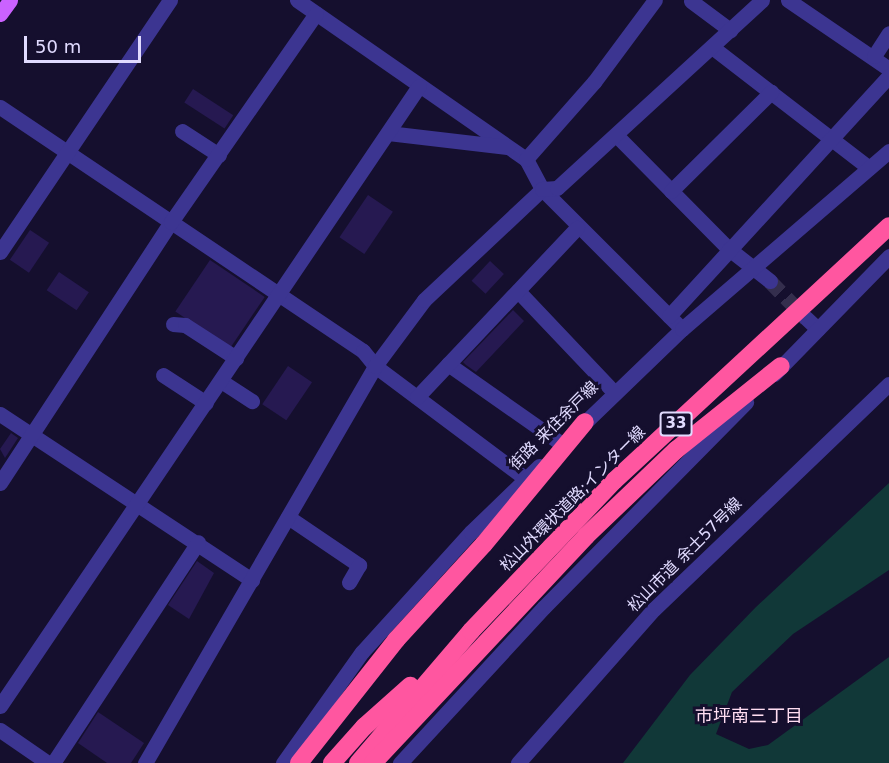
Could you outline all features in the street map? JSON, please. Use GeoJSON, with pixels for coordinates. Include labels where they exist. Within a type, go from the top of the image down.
{"type":"FeatureCollection","features":[{"type":"Feature","properties":{"kind":"highway","name":"松山外環状道路;インター線"},"geometry":{"type":"LineString","coordinates":[[358,763],[471,631],[614,481],[889,226]]}},
{"type":"Feature","properties":{"kind":"highway"},"geometry":{"type":"LineString","coordinates":[[373,763],[586,536],[676,450],[781,366]]}},
{"type":"Feature","properties":{"kind":"highway"},"geometry":{"type":"LineString","coordinates":[[299,763],[396,640],[513,511],[585,422]]}},
{"type":"Feature","properties":{"kind":"highway","name":"松山外環状道路;インター線"},"geometry":{"type":"LineString","coordinates":[[332,763],[364,727],[471,631]]}},
{"type":"Feature","properties":{"kind":"main road"},"geometry":{"type":"LineString","coordinates":[[0,15],[10,0]]}},
{"type":"Feature","properties":{"kind":"street"},"geometry":{"type":"LineString","coordinates":[[0,252],[170,0]]}},
{"type":"Feature","properties":{"kind":"street"},"geometry":{"type":"LineString","coordinates":[[297,0],[526,159],[542,189],[577,228],[682,329]]}},
{"type":"Feature","properties":{"kind":"street"},"geometry":{"type":"LineString","coordinates":[[526,159],[594,82],[655,0]]}},
{"type":"Feature","properties":{"kind":"street"},"geometry":{"type":"LineString","coordinates":[[145,763],[375,366],[424,300],[542,189],[557,188],[762,0]]}},
{"type":"Feature","properties":{"kind":"street"},"geometry":{"type":"LineString","coordinates":[[788,0],[806,5],[889,69]]}},
{"type":"Feature","properties":{"kind":"street"},"geometry":{"type":"LineString","coordinates":[[690,1],[730,30]]}},
{"type":"Feature","properties":{"kind":"street"},"geometry":{"type":"LineString","coordinates":[[0,483],[171,222],[316,13]]}},
{"type":"Feature","properties":{"kind":"street"},"geometry":{"type":"LineString","coordinates":[[874,56],[889,33]]}},
{"type":"Feature","properties":{"kind":"street"},"geometry":{"type":"LineString","coordinates":[[712,47],[869,168]]}},
{"type":"Feature","properties":{"kind":"street"},"geometry":{"type":"LineString","coordinates":[[669,316],[889,76]]}},
{"type":"Feature","properties":{"kind":"street"},"geometry":{"type":"LineString","coordinates":[[0,705],[138,505],[419,86]]}},
{"type":"Feature","properties":{"kind":"street"},"geometry":{"type":"LineString","coordinates":[[672,191],[771,92]]}},
{"type":"Feature","properties":{"kind":"street"},"geometry":{"type":"LineString","coordinates":[[0,107],[363,351],[375,366],[526,479]]}},
{"type":"Feature","properties":{"kind":"street"},"geometry":{"type":"LineString","coordinates":[[182,131],[219,155]]}},
{"type":"Feature","properties":{"kind":"street"},"geometry":{"type":"LineString","coordinates":[[388,133],[510,147]]}},
{"type":"Feature","properties":{"kind":"street"},"geometry":{"type":"LineString","coordinates":[[616,135],[729,249],[757,267],[770,281]]}},
{"type":"Feature","properties":{"kind":"street","name":"街路 来住余戸線"},"geometry":{"type":"LineString","coordinates":[[283,763],[362,652],[471,532],[682,329],[757,267],[889,151]]}},
{"type":"Feature","properties":{"kind":"street"},"geometry":{"type":"LineString","coordinates":[[417,398],[577,228]]}},
{"type":"Feature","properties":{"kind":"street"},"geometry":{"type":"LineString","coordinates":[[400,763],[544,607],[889,256]]}},
{"type":"Feature","properties":{"kind":"street"},"geometry":{"type":"LineString","coordinates":[[518,291],[614,392]]}},
{"type":"Feature","properties":{"kind":"street"},"geometry":{"type":"LineString","coordinates":[[806,318],[818,329]]}},
{"type":"Feature","properties":{"kind":"street"},"geometry":{"type":"LineString","coordinates":[[173,324],[184,325],[236,358]]}},
{"type":"Feature","properties":{"kind":"street"},"geometry":{"type":"LineString","coordinates":[[448,364],[562,444]]}},
{"type":"Feature","properties":{"kind":"street"},"geometry":{"type":"LineString","coordinates":[[164,375],[206,403]]}},
{"type":"Feature","properties":{"kind":"street"},"geometry":{"type":"LineString","coordinates":[[220,381],[252,401]]}},
{"type":"Feature","properties":{"kind":"street","name":"松山市道 余土57号線"},"geometry":{"type":"LineString","coordinates":[[518,763],[654,609],[889,384]]}},
{"type":"Feature","properties":{"kind":"street"},"geometry":{"type":"LineString","coordinates":[[0,414],[198,542],[252,580]]}},
{"type":"Feature","properties":{"kind":"street"},"geometry":{"type":"LineString","coordinates":[[288,518],[359,565],[349,582]]}},
{"type":"Feature","properties":{"kind":"street"},"geometry":{"type":"LineString","coordinates":[[0,730],[50,763],[198,542]]}},
{"type":"Feature","properties":{"kind":"green space"},"geometry":{"type":"Polygon","coordinates":[[[889,483],[889,570],[793,634],[732,692],[716,734],[749,749],[768,745],[889,657],[889,763],[623,763],[690,675],[756,607],[889,483]]]}},
{"type":"Feature","properties":{"kind":"building"},"geometry":{"type":"Polygon","coordinates":[[[193,89],[233,115],[225,129],[184,102],[193,89]]]}},
{"type":"Feature","properties":{"kind":"building"},"geometry":{"type":"Polygon","coordinates":[[[368,195],[393,212],[364,254],[339,237],[368,195]]]}},
{"type":"Feature","properties":{"kind":"building"},"geometry":{"type":"Polygon","coordinates":[[[30,230],[49,243],[29,273],[10,260],[30,230]]]}},
{"type":"Feature","properties":{"kind":"building"},"geometry":{"type":"Polygon","coordinates":[[[210,260],[265,297],[230,348],[175,311],[210,260]]]}},
{"type":"Feature","properties":{"kind":"building"},"geometry":{"type":"Polygon","coordinates":[[[490,261],[504,274],[485,294],[472,281],[490,261]]]}},
{"type":"Feature","properties":{"kind":"building"},"geometry":{"type":"Polygon","coordinates":[[[59,272],[89,292],[77,310],[47,290],[59,272]]]}},
{"type":"Feature","properties":{"kind":"building"},"geometry":{"type":"Polygon","coordinates":[[[513,310],[524,321],[476,372],[466,365],[463,362],[513,310]]]}},
{"type":"Feature","properties":{"kind":"building"},"geometry":{"type":"Polygon","coordinates":[[[288,366],[312,382],[286,420],[262,404],[288,366]]]}},
{"type":"Feature","properties":{"kind":"building"},"geometry":{"type":"Polygon","coordinates":[[[11,433],[18,438],[5,458],[0,449],[11,433]]]}},
{"type":"Feature","properties":{"kind":"building"},"geometry":{"type":"Polygon","coordinates":[[[197,561],[214,573],[189,619],[168,605],[197,561]]]}},
{"type":"Feature","properties":{"kind":"building"},"geometry":{"type":"Polygon","coordinates":[[[98,712],[144,743],[131,763],[107,763],[78,743],[98,712]]]}},
{"type":"Feature","properties":{"kind":"tunnel"},"geometry":{"type":"LineString","coordinates":[[770,281],[806,318]]}},
{"type":"Feature","properties":{"kind":"district","name":"市坪南三丁目"},"geometry":{"type":"Point","coordinates":[749,716]}}]}
